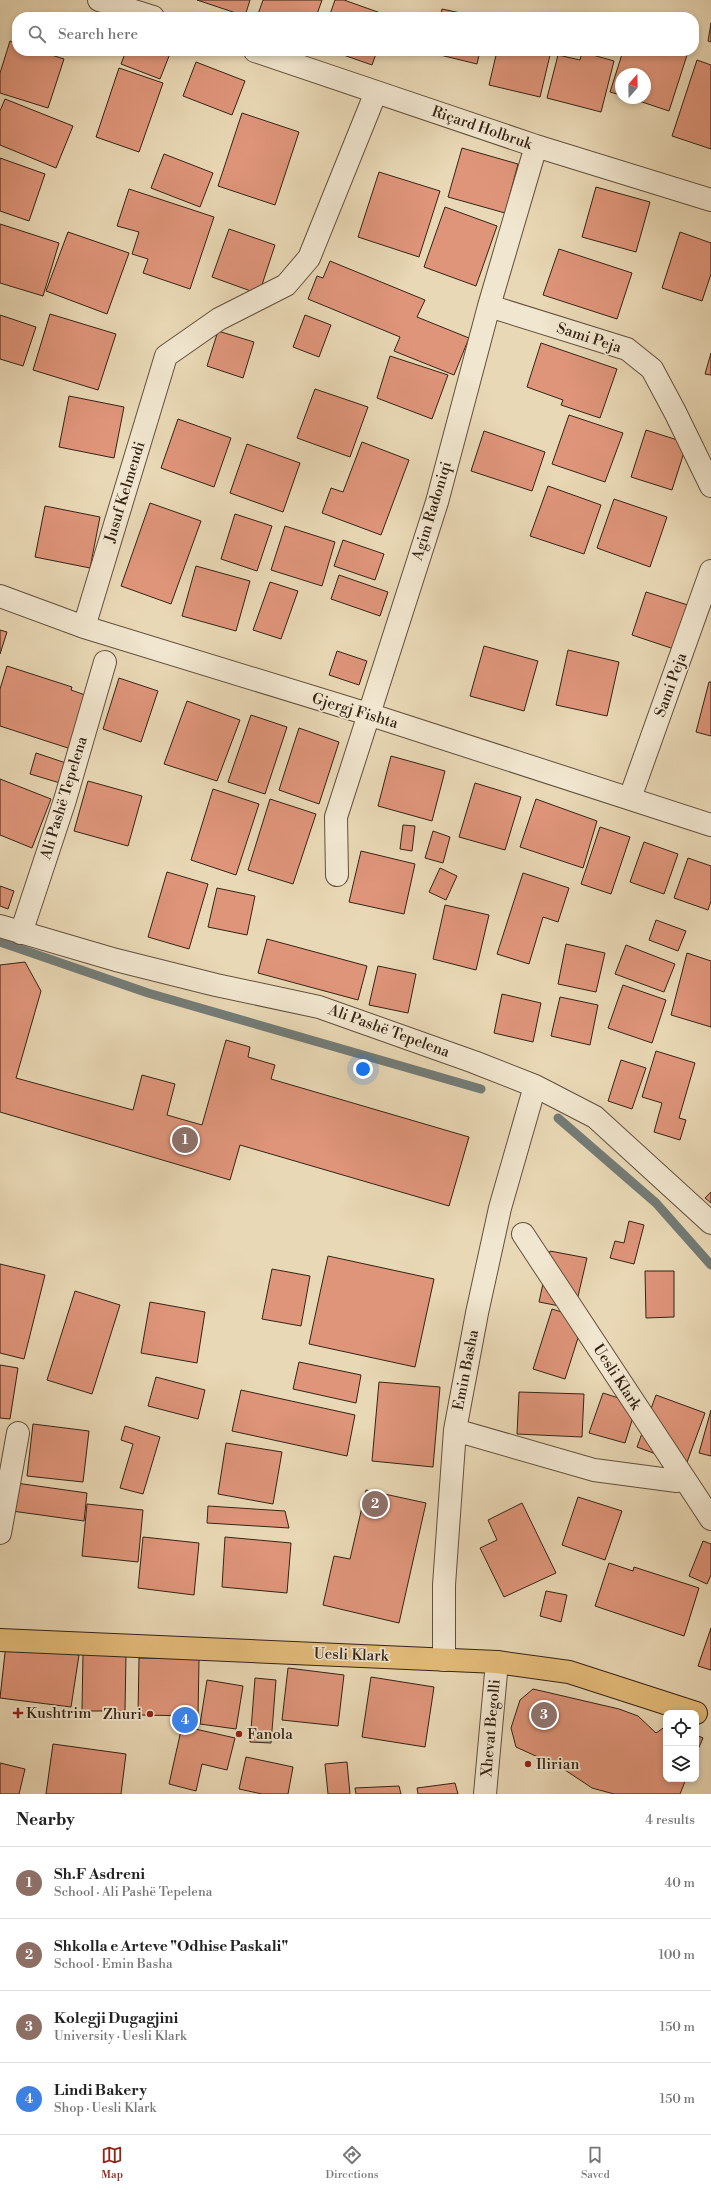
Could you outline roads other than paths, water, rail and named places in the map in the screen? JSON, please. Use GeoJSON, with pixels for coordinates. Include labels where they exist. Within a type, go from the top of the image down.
{"type":"FeatureCollection","features":[{"type":"Feature","properties":{"kind":"main road","name":"Uesli Klark"},"geometry":{"type":"LineString","coordinates":[[0,1640],[188,1650],[393,1656],[497,1662],[569,1672],[687,1710]]}},
{"type":"Feature","properties":{"kind":"main road","name":"Uesli Klark"},"geometry":{"type":"LineString","coordinates":[[699,1714],[711,1718]]}},
{"type":"Feature","properties":{"kind":"street"},"geometry":{"type":"LineString","coordinates":[[99,0],[137,12]]}},
{"type":"Feature","properties":{"kind":"street","name":"Riçard Holbruk"},"geometry":{"type":"LineString","coordinates":[[270,56],[536,146],[711,200]]}},
{"type":"Feature","properties":{"kind":"street","name":"Jusuf Kelmendi"},"geometry":{"type":"LineString","coordinates":[[84,627],[166,356],[219,319],[286,285],[309,258],[376,92]]}},
{"type":"Feature","properties":{"kind":"street","name":"Agim Radoniqi"},"geometry":{"type":"LineString","coordinates":[[337,875],[336,817],[437,502],[489,306],[536,146]]}},
{"type":"Feature","properties":{"kind":"street","name":"Sami Peja"},"geometry":{"type":"LineString","coordinates":[[489,306],[627,349],[652,369],[711,486]]}},
{"type":"Feature","properties":{"kind":"street","name":"Sami Peja"},"geometry":{"type":"LineString","coordinates":[[630,798],[711,571]]}},
{"type":"Feature","properties":{"kind":"street","name":"Gjergj Fishta"},"geometry":{"type":"LineString","coordinates":[[0,596],[84,627],[368,714],[711,825]]}},
{"type":"Feature","properties":{"kind":"street","name":"Ali Pashë Tepelena"},"geometry":{"type":"LineString","coordinates":[[21,933],[65,800],[105,662]]}},
{"type":"Feature","properties":{"kind":"street","name":"Ali Pashë Tepelena"},"geometry":{"type":"LineString","coordinates":[[0,926],[116,960],[216,985],[319,1007],[474,1062],[534,1086],[595,1117],[711,1223]]}},
{"type":"Feature","properties":{"kind":"street","name":"Emin Basha"},"geometry":{"type":"LineString","coordinates":[[444,1660],[444,1585],[455,1430],[476,1313],[500,1208],[534,1086]]}},
{"type":"Feature","properties":{"kind":"street","name":"Uesli Klark"},"geometry":{"type":"LineString","coordinates":[[523,1234],[711,1519]]}},
{"type":"Feature","properties":{"kind":"street"},"geometry":{"type":"LineString","coordinates":[[455,1430],[594,1470],[677,1481]]}},
{"type":"Feature","properties":{"kind":"street"},"geometry":{"type":"LineString","coordinates":[[0,1533],[18,1433]]}},
{"type":"Feature","properties":{"kind":"street","name":"Xhevat Begolli"},"geometry":{"type":"LineString","coordinates":[[485,1794],[497,1662]]}},
{"type":"Feature","properties":{"kind":"waterway"},"geometry":{"type":"LineString","coordinates":[[0,942],[148,993],[481,1089]]}},
{"type":"Feature","properties":{"kind":"waterway"},"geometry":{"type":"LineString","coordinates":[[558,1118],[656,1203],[711,1265]]}},
{"type":"Feature","properties":{"kind":"place","name":"Sh.F Asdreni"},"geometry":{"type":"Point","coordinates":[185,1140]}},
{"type":"Feature","properties":{"kind":"place","name":"Shkolla e Arteve \"Odhise Paskali\""},"geometry":{"type":"Point","coordinates":[375,1504]}},
{"type":"Feature","properties":{"kind":"place","name":"Kushtrim"},"geometry":{"type":"Point","coordinates":[18,1713]}},
{"type":"Feature","properties":{"kind":"place","name":"Zhuri"},"geometry":{"type":"Point","coordinates":[150,1714]}},
{"type":"Feature","properties":{"kind":"place","name":"Kolegji Dugagjini"},"geometry":{"type":"Point","coordinates":[544,1715]}},
{"type":"Feature","properties":{"kind":"place","name":"Lindi Bakery"},"geometry":{"type":"Point","coordinates":[185,1720]}},
{"type":"Feature","properties":{"kind":"place","name":"Fanola"},"geometry":{"type":"Point","coordinates":[239,1734]}},
{"type":"Feature","properties":{"kind":"place","name":"Ilirian"},"geometry":{"type":"Point","coordinates":[528,1764]}}]}
